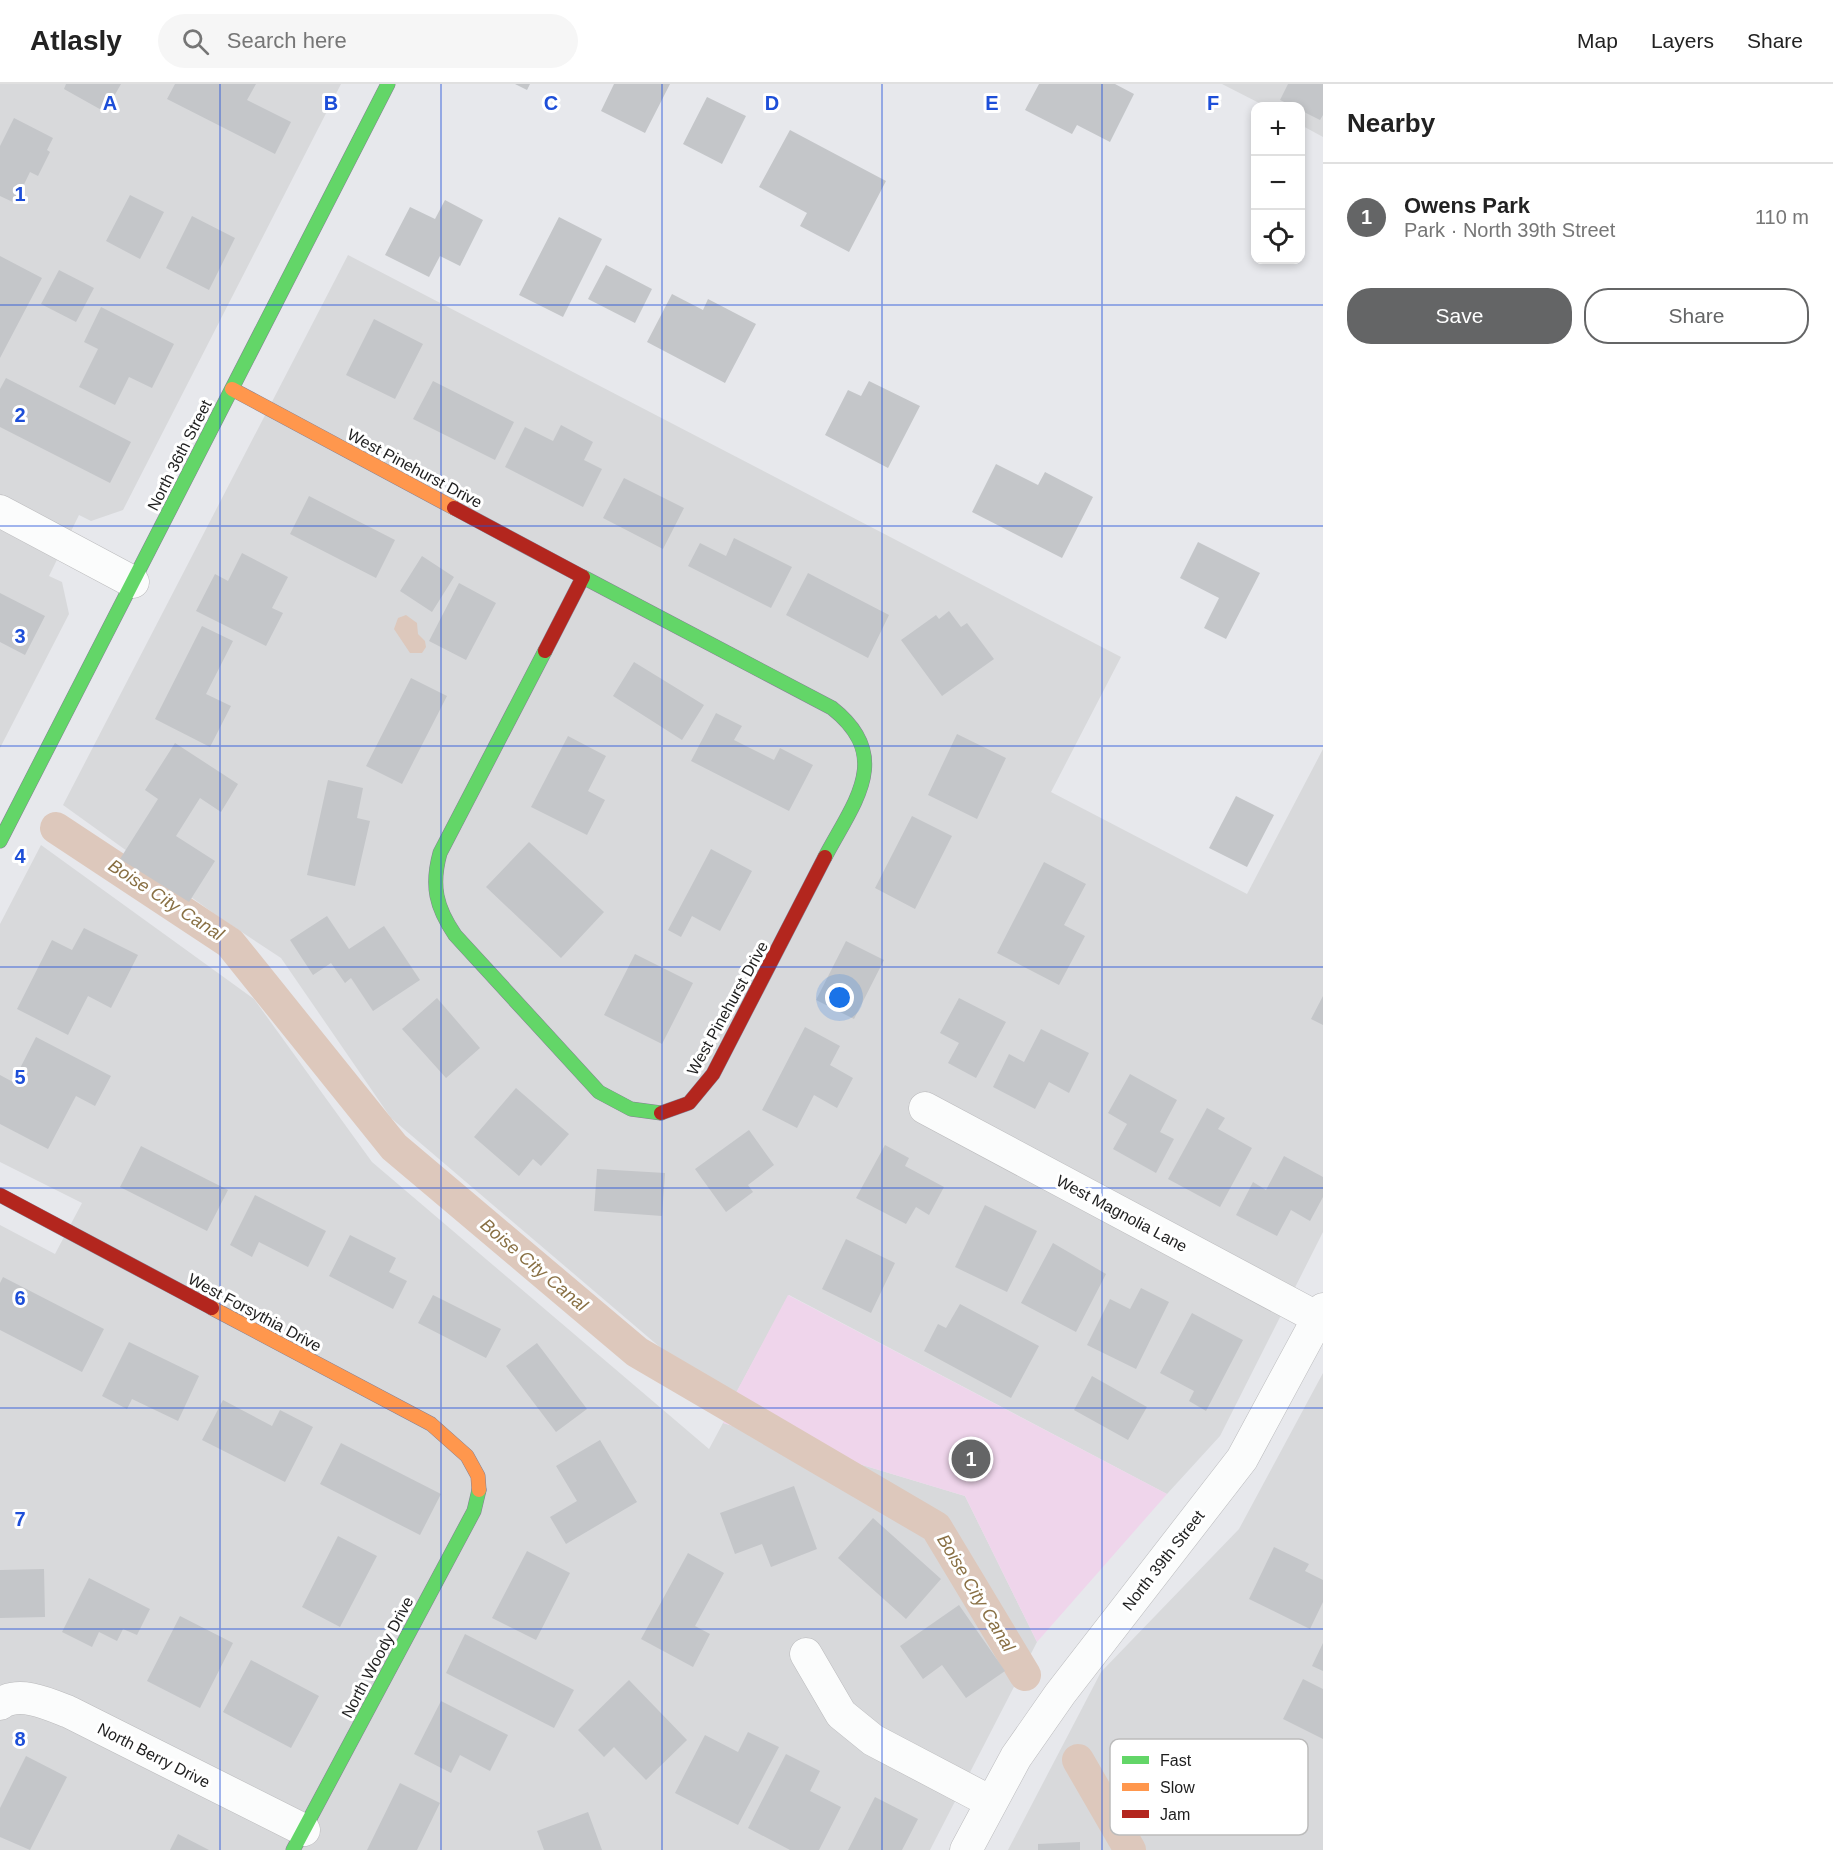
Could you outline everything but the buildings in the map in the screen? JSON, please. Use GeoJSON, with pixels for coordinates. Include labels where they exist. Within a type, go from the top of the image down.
{"type":"FeatureCollection","features":[{"type":"Feature","properties":{"kind":"street","name":"North 36th Street"},"geometry":{"type":"LineString","coordinates":[[0,841],[388,84]]}},
{"type":"Feature","properties":{"kind":"street","name":"West Pinehurst Drive"},"geometry":{"type":"LineString","coordinates":[[232,389],[832,708],[851,722],[864,741],[866,762],[861,788],[713,1074],[690,1103],[658,1115],[627,1109],[598,1092],[454,935],[440,914],[434,895],[434,874],[440,853],[583,577]]}},
{"type":"Feature","properties":{"kind":"street"},"geometry":{"type":"LineString","coordinates":[[0,511],[133,582]]}},
{"type":"Feature","properties":{"kind":"street","name":"West Magnolia Lane"},"geometry":{"type":"LineString","coordinates":[[924,1108],[1321,1314]]}},
{"type":"Feature","properties":{"kind":"street","name":"West Forsythia Drive"},"geometry":{"type":"LineString","coordinates":[[0,1195],[431,1424],[461,1448],[479,1476]]}},
{"type":"Feature","properties":{"kind":"street","name":"North 39th Street"},"geometry":{"type":"LineString","coordinates":[[966,1850],[1016,1757],[1060,1694],[1242,1459],[1321,1314]]}},
{"type":"Feature","properties":{"kind":"street","name":"North Woody Drive"},"geometry":{"type":"LineString","coordinates":[[298,1840],[464,1529],[478,1499],[479,1476]]}},
{"type":"Feature","properties":{"kind":"street"},"geometry":{"type":"LineString","coordinates":[[806,1654],[841,1714],[865,1734],[991,1802]]}},
{"type":"Feature","properties":{"kind":"street","name":"North Berry Drive"},"geometry":{"type":"LineString","coordinates":[[0,1704],[6,1699],[37,1700],[69,1712],[298,1840]]}},
{"type":"Feature","properties":{"kind":"shaded area"},"geometry":{"type":"Polygon","coordinates":[[[0,84],[341,84],[123,510],[91,521],[79,515],[49,576],[62,582],[69,614],[0,748],[0,84]]]}},
{"type":"Feature","properties":{"kind":"shaded area"},"geometry":{"type":"Polygon","coordinates":[[[1222,84],[1323,84],[1323,137],[1305,127],[1305,102],[1257,102],[1222,84]]]}},
{"type":"Feature","properties":{"kind":"shaded area"},"geometry":{"type":"Polygon","coordinates":[[[348,255],[1121,657],[1051,792],[1247,894],[1323,749],[1323,1232],[1220,1436],[1167,1494],[789,1295],[729,1406],[391,1118],[281,958],[216,915],[63,805],[348,255]]]}},
{"type":"Feature","properties":{"kind":"shaded area"},"geometry":{"type":"Polygon","coordinates":[[[406,615],[417,623],[418,634],[425,641],[426,647],[422,653],[410,653],[394,629],[398,618],[406,615]]]}},
{"type":"Feature","properties":{"kind":"shaded area"},"geometry":{"type":"Polygon","coordinates":[[[41,845],[254,999],[372,1162],[709,1449],[723,1423],[965,1496],[1037,1642],[930,1850],[0,1850],[0,1225],[55,1254],[82,1203],[0,1162],[0,924],[41,845]]]}},
{"type":"Feature","properties":{"kind":"shaded area"},"geometry":{"type":"Polygon","coordinates":[[[788,1295],[1167,1494],[1037,1642],[965,1496],[723,1423],[729,1406],[788,1295]]]}},
{"type":"Feature","properties":{"kind":"shaded area"},"geometry":{"type":"Polygon","coordinates":[[[1323,1373],[1323,1850],[1008,1850],[1101,1672],[1239,1529],[1323,1373]]]}},
{"type":"Feature","properties":{"kind":"waterway","name":"Boise City Canal"},"geometry":{"type":"LineString","coordinates":[[56,828],[230,943],[394,1147],[637,1352],[936,1527],[1025,1675]]}},
{"type":"Feature","properties":{"kind":"waterway","name":"Boise City Canal"},"geometry":{"type":"LineString","coordinates":[[1078,1760],[1110,1815]]}},
{"type":"Feature","properties":{"kind":"waterway","name":"Boise City Canal"},"geometry":{"type":"LineString","coordinates":[[1121,1835],[1130,1850]]}},
{"type":"Feature","properties":{"kind":"traffic: fast"},"geometry":{"type":"LineString","coordinates":[[0,841],[388,84]]}},
{"type":"Feature","properties":{"kind":"traffic: fast"},"geometry":{"type":"LineString","coordinates":[[583,577],[832,708],[851,726],[861,744],[865,762],[863,780],[856,799],[825,857]]}},
{"type":"Feature","properties":{"kind":"traffic: fast"},"geometry":{"type":"LineString","coordinates":[[545,651],[440,853],[436,876],[437,896],[443,915],[455,935],[599,1092],[631,1109],[661,1113]]}},
{"type":"Feature","properties":{"kind":"traffic: fast"},"geometry":{"type":"LineString","coordinates":[[293,1850],[474,1511],[479,1490]]}},
{"type":"Feature","properties":{"kind":"traffic: slow"},"geometry":{"type":"LineString","coordinates":[[232,389],[454,508]]}},
{"type":"Feature","properties":{"kind":"traffic: slow"},"geometry":{"type":"LineString","coordinates":[[212,1308],[431,1424],[467,1456],[478,1476],[479,1490]]}},
{"type":"Feature","properties":{"kind":"traffic: jam"},"geometry":{"type":"LineString","coordinates":[[454,508],[583,577],[545,651]]}},
{"type":"Feature","properties":{"kind":"traffic: jam"},"geometry":{"type":"LineString","coordinates":[[661,1113],[689,1103],[713,1074],[825,857]]}},
{"type":"Feature","properties":{"kind":"traffic: jam"},"geometry":{"type":"LineString","coordinates":[[0,1195],[212,1308]]}},
{"type":"Feature","properties":{"kind":"place","name":"Owens Park"},"geometry":{"type":"Point","coordinates":[971,1459]}}]}
